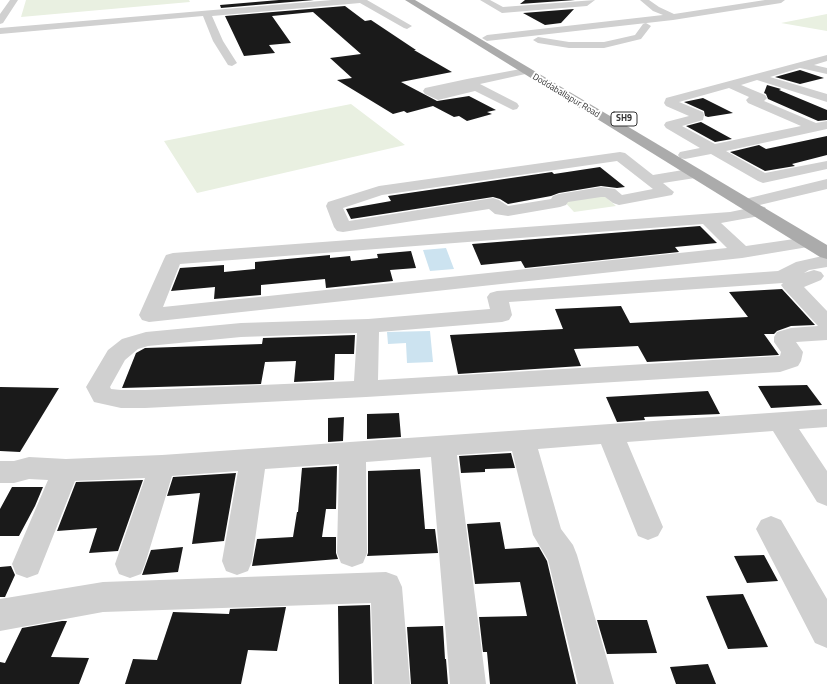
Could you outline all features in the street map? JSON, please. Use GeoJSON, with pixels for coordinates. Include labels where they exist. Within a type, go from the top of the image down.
{"type":"FeatureCollection","features":[{"type":"Feature","properties":{"kind":"main road","name":"Doddaballapur Road"},"geometry":{"type":"LineString","coordinates":[[409,0],[695,173],[756,205],[827,238]]}},
{"type":"Feature","properties":{"kind":"main road","name":"Doddaballapur Road"},"geometry":{"type":"LineString","coordinates":[[422,0],[685,155],[808,242],[827,253]]}},
{"type":"Feature","properties":{"kind":"street"},"geometry":{"type":"LineString","coordinates":[[0,21],[14,0]]}},
{"type":"Feature","properties":{"kind":"street"},"geometry":{"type":"LineString","coordinates":[[0,31],[361,0],[406,26]]}},
{"type":"Feature","properties":{"kind":"street"},"geometry":{"type":"LineString","coordinates":[[484,0],[502,10],[587,3],[591,0]]}},
{"type":"Feature","properties":{"kind":"street"},"geometry":{"type":"LineString","coordinates":[[644,0],[656,9],[673,16]]}},
{"type":"Feature","properties":{"kind":"street"},"geometry":{"type":"LineString","coordinates":[[487,38],[694,14],[778,0]]}},
{"type":"Feature","properties":{"kind":"street"},"geometry":{"type":"LineString","coordinates":[[706,2],[728,9]]}},
{"type":"Feature","properties":{"kind":"street"},"geometry":{"type":"LineString","coordinates":[[206,13],[218,42],[232,63]]}},
{"type":"Feature","properties":{"kind":"street"},"geometry":{"type":"LineString","coordinates":[[694,14],[706,20]]}},
{"type":"Feature","properties":{"kind":"street"},"geometry":{"type":"LineString","coordinates":[[631,22],[646,26],[664,28]]}},
{"type":"Feature","properties":{"kind":"street"},"geometry":{"type":"LineString","coordinates":[[521,34],[539,41],[569,45],[604,45],[638,37],[646,26]]}},
{"type":"Feature","properties":{"kind":"street"},"geometry":{"type":"LineString","coordinates":[[827,58],[670,101],[670,103],[698,115],[698,117],[670,125],[763,178],[827,165]]}},
{"type":"Feature","properties":{"kind":"street"},"geometry":{"type":"LineString","coordinates":[[800,65],[827,71]]}},
{"type":"Feature","properties":{"kind":"street"},"geometry":{"type":"LineString","coordinates":[[513,106],[472,85],[526,71]]}},
{"type":"Feature","properties":{"kind":"street"},"geometry":{"type":"LineString","coordinates":[[758,77],[827,98]]}},
{"type":"Feature","properties":{"kind":"street"},"geometry":{"type":"LineString","coordinates":[[729,84],[761,98],[752,100],[822,127]]}},
{"type":"Feature","properties":{"kind":"street"},"geometry":{"type":"LineString","coordinates":[[685,155],[822,127]]}},
{"type":"Feature","properties":{"kind":"street"},"geometry":{"type":"LineString","coordinates":[[650,180],[666,192],[618,200],[609,192],[601,192],[559,199],[560,202],[508,211],[501,210],[493,203],[343,227],[334,206],[379,191],[620,156],[650,180],[695,173]]}},
{"type":"Feature","properties":{"kind":"street"},"geometry":{"type":"LineString","coordinates":[[808,242],[742,252],[149,315],[173,259],[730,217],[756,205],[827,184]]}},
{"type":"Feature","properties":{"kind":"street"},"geometry":{"type":"LineString","coordinates":[[707,219],[742,252]]}},
{"type":"Feature","properties":{"kind":"street"},"geometry":{"type":"LineString","coordinates":[[787,281],[803,266],[827,261]]}},
{"type":"Feature","properties":{"kind":"street"},"geometry":{"type":"LineString","coordinates":[[827,272],[787,281],[497,297],[502,315],[368,326],[241,330],[146,339],[130,344],[116,355],[98,387],[103,396],[121,399],[366,389],[775,364],[790,361],[792,352],[786,342],[785,337],[791,335],[827,333]]}},
{"type":"Feature","properties":{"kind":"street"},"geometry":{"type":"LineString","coordinates":[[787,281],[827,322]]}},
{"type":"Feature","properties":{"kind":"street"},"geometry":{"type":"LineString","coordinates":[[366,389],[368,326]]}},
{"type":"Feature","properties":{"kind":"street"},"geometry":{"type":"LineString","coordinates":[[672,382],[769,376],[776,372],[775,364]]}},
{"type":"Feature","properties":{"kind":"street"},"geometry":{"type":"LineString","coordinates":[[396,402],[466,397],[480,390],[483,382]]}},
{"type":"Feature","properties":{"kind":"street"},"geometry":{"type":"LineString","coordinates":[[0,472],[14,472],[29,468],[66,470],[162,466],[827,418]]}},
{"type":"Feature","properties":{"kind":"street"},"geometry":{"type":"LineString","coordinates":[[780,422],[827,494]]}},
{"type":"Feature","properties":{"kind":"street"},"geometry":{"type":"LineString","coordinates":[[610,433],[648,527]]}},
{"type":"Feature","properties":{"kind":"street"},"geometry":{"type":"LineString","coordinates":[[522,439],[548,535],[562,555],[596,684]]}},
{"type":"Feature","properties":{"kind":"street"},"geometry":{"type":"LineString","coordinates":[[443,445],[468,684]]}},
{"type":"Feature","properties":{"kind":"street"},"geometry":{"type":"LineString","coordinates":[[352,553],[353,452]]}},
{"type":"Feature","properties":{"kind":"street"},"geometry":{"type":"LineString","coordinates":[[237,561],[253,460]]}},
{"type":"Feature","properties":{"kind":"street"},"geometry":{"type":"LineString","coordinates":[[0,463],[17,463],[29,468]]}},
{"type":"Feature","properties":{"kind":"street"},"geometry":{"type":"LineString","coordinates":[[130,564],[162,466]]}},
{"type":"Feature","properties":{"kind":"street"},"geometry":{"type":"LineString","coordinates":[[27,564],[66,470]]}},
{"type":"Feature","properties":{"kind":"street"},"geometry":{"type":"LineString","coordinates":[[771,529],[827,631]]}},
{"type":"Feature","properties":{"kind":"street"},"geometry":{"type":"LineString","coordinates":[[0,615],[103,597],[386,587],[392,684]]}},
{"type":"Feature","properties":{"kind":"green space"},"geometry":{"type":"Polygon","coordinates":[[[26,0],[189,0],[190,2],[21,17],[26,0]]]}},
{"type":"Feature","properties":{"kind":"green space"},"geometry":{"type":"Polygon","coordinates":[[[827,14],[827,31],[781,23],[827,14]]]}},
{"type":"Feature","properties":{"kind":"green space"},"geometry":{"type":"Polygon","coordinates":[[[351,104],[405,145],[197,193],[164,141],[351,104]]]}},
{"type":"Feature","properties":{"kind":"green space"},"geometry":{"type":"Polygon","coordinates":[[[602,194],[616,206],[574,212],[562,199],[602,194]]]}},
{"type":"Feature","properties":{"kind":"water"},"geometry":{"type":"Polygon","coordinates":[[[446,248],[454,269],[430,271],[423,250],[446,248]]]}},
{"type":"Feature","properties":{"kind":"water"},"geometry":{"type":"Polygon","coordinates":[[[430,331],[433,362],[407,363],[406,343],[388,344],[387,332],[430,331]]]}},
{"type":"Feature","properties":{"kind":"building"},"geometry":{"type":"Polygon","coordinates":[[[279,0],[314,0],[221,8],[220,5],[279,0]]]}},
{"type":"Feature","properties":{"kind":"building"},"geometry":{"type":"Polygon","coordinates":[[[525,0],[575,0],[520,4],[525,0]]]}},
{"type":"Feature","properties":{"kind":"building"},"geometry":{"type":"Polygon","coordinates":[[[345,6],[365,21],[371,20],[416,50],[414,50],[452,72],[401,82],[437,101],[469,96],[496,110],[487,112],[492,114],[467,121],[459,116],[454,117],[433,106],[407,113],[404,111],[393,114],[337,80],[352,78],[330,58],[361,54],[313,12],[272,16],[291,43],[269,45],[275,53],[244,56],[225,16],[345,6]]]}},
{"type":"Feature","properties":{"kind":"building"},"geometry":{"type":"Polygon","coordinates":[[[574,9],[561,23],[545,25],[523,13],[574,9]]]}},
{"type":"Feature","properties":{"kind":"building"},"geometry":{"type":"Polygon","coordinates":[[[800,70],[824,78],[800,84],[775,77],[800,70]]]}},
{"type":"Feature","properties":{"kind":"building"},"geometry":{"type":"Polygon","coordinates":[[[767,85],[781,89],[779,90],[827,110],[827,120],[818,121],[768,99],[764,93],[767,85]]]}},
{"type":"Feature","properties":{"kind":"building"},"geometry":{"type":"Polygon","coordinates":[[[703,98],[733,113],[708,117],[705,116],[704,111],[684,102],[703,98]]]}},
{"type":"Feature","properties":{"kind":"building"},"geometry":{"type":"Polygon","coordinates":[[[701,122],[732,139],[715,142],[686,126],[701,122]]]}},
{"type":"Feature","properties":{"kind":"building"},"geometry":{"type":"Polygon","coordinates":[[[827,136],[827,155],[792,164],[795,166],[765,171],[730,152],[759,145],[766,149],[827,136]]]}},
{"type":"Feature","properties":{"kind":"building"},"geometry":{"type":"Polygon","coordinates":[[[600,167],[625,187],[617,188],[601,186],[508,204],[493,197],[351,219],[346,209],[391,201],[388,196],[552,172],[554,174],[600,167]]]}},
{"type":"Feature","properties":{"kind":"building"},"geometry":{"type":"Polygon","coordinates":[[[700,226],[717,243],[675,247],[679,252],[525,268],[521,261],[481,265],[472,244],[700,226]]]}},
{"type":"Feature","properties":{"kind":"building"},"geometry":{"type":"Polygon","coordinates":[[[411,251],[416,268],[390,270],[393,281],[326,288],[325,279],[261,285],[261,295],[214,299],[215,287],[171,291],[180,268],[224,265],[224,272],[255,269],[255,262],[330,255],[330,258],[350,256],[351,261],[378,258],[377,254],[411,251]]]}},
{"type":"Feature","properties":{"kind":"building"},"geometry":{"type":"Polygon","coordinates":[[[782,289],[815,325],[791,326],[777,331],[774,334],[764,334],[779,355],[647,362],[638,346],[574,349],[581,366],[458,374],[450,335],[563,329],[555,309],[621,306],[630,323],[748,317],[729,292],[782,289]]]}},
{"type":"Feature","properties":{"kind":"building"},"geometry":{"type":"Polygon","coordinates":[[[355,335],[354,354],[335,354],[334,380],[294,382],[296,361],[265,362],[261,384],[122,388],[136,353],[145,348],[262,344],[263,338],[355,335]]]}},
{"type":"Feature","properties":{"kind":"building"},"geometry":{"type":"Polygon","coordinates":[[[807,385],[822,405],[771,408],[758,386],[807,385]]]}},
{"type":"Feature","properties":{"kind":"building"},"geometry":{"type":"Polygon","coordinates":[[[0,387],[59,388],[20,452],[0,451],[0,387]]]}},
{"type":"Feature","properties":{"kind":"building"},"geometry":{"type":"Polygon","coordinates":[[[708,391],[720,414],[644,417],[645,420],[617,422],[606,397],[708,391]]]}},
{"type":"Feature","properties":{"kind":"building"},"geometry":{"type":"Polygon","coordinates":[[[399,413],[401,437],[367,439],[367,414],[399,413]]]}},
{"type":"Feature","properties":{"kind":"building"},"geometry":{"type":"Polygon","coordinates":[[[344,417],[343,441],[328,442],[328,418],[344,417]]]}},
{"type":"Feature","properties":{"kind":"building"},"geometry":{"type":"Polygon","coordinates":[[[511,453],[515,468],[485,469],[485,472],[461,473],[459,456],[511,453]]]}},
{"type":"Feature","properties":{"kind":"building"},"geometry":{"type":"Polygon","coordinates":[[[337,466],[336,509],[326,509],[322,537],[336,537],[336,553],[338,559],[252,566],[257,539],[293,537],[298,512],[302,468],[337,466]]]}},
{"type":"Feature","properties":{"kind":"building"},"geometry":{"type":"Polygon","coordinates":[[[420,469],[425,529],[435,529],[438,553],[367,556],[368,471],[420,469]]]}},
{"type":"Feature","properties":{"kind":"building"},"geometry":{"type":"Polygon","coordinates":[[[236,473],[224,541],[192,544],[200,493],[167,496],[173,477],[236,473]]]}},
{"type":"Feature","properties":{"kind":"building"},"geometry":{"type":"Polygon","coordinates":[[[143,480],[118,551],[89,553],[97,528],[57,531],[76,482],[143,480]]]}},
{"type":"Feature","properties":{"kind":"building"},"geometry":{"type":"Polygon","coordinates":[[[12,487],[43,487],[19,536],[0,536],[0,509],[12,487]]]}},
{"type":"Feature","properties":{"kind":"building"},"geometry":{"type":"Polygon","coordinates":[[[500,522],[505,549],[539,547],[547,561],[576,684],[490,684],[487,652],[483,652],[479,617],[527,616],[520,582],[475,584],[467,524],[500,522]]]}},
{"type":"Feature","properties":{"kind":"building"},"geometry":{"type":"Polygon","coordinates":[[[183,547],[178,572],[142,575],[151,550],[183,547]]]}},
{"type":"Feature","properties":{"kind":"building"},"geometry":{"type":"Polygon","coordinates":[[[764,555],[778,581],[747,583],[734,556],[764,555]]]}},
{"type":"Feature","properties":{"kind":"building"},"geometry":{"type":"Polygon","coordinates":[[[11,566],[15,575],[5,597],[0,597],[0,567],[11,566]]]}},
{"type":"Feature","properties":{"kind":"building"},"geometry":{"type":"Polygon","coordinates":[[[743,594],[768,647],[728,649],[706,596],[743,594]]]}},
{"type":"Feature","properties":{"kind":"building"},"geometry":{"type":"Polygon","coordinates":[[[370,605],[372,684],[339,684],[338,606],[370,605]]]}},
{"type":"Feature","properties":{"kind":"building"},"geometry":{"type":"Polygon","coordinates":[[[286,607],[277,651],[248,650],[241,684],[125,684],[133,659],[157,660],[173,612],[229,614],[230,609],[286,607]]]}},
{"type":"Feature","properties":{"kind":"building"},"geometry":{"type":"Polygon","coordinates":[[[597,620],[647,620],[657,653],[607,654],[597,620]]]}},
{"type":"Feature","properties":{"kind":"building"},"geometry":{"type":"Polygon","coordinates":[[[67,621],[51,657],[89,658],[79,684],[0,684],[0,662],[5,663],[22,628],[67,621]]]}},
{"type":"Feature","properties":{"kind":"building"},"geometry":{"type":"Polygon","coordinates":[[[443,626],[448,684],[411,684],[407,627],[443,626]]]}},
{"type":"Feature","properties":{"kind":"building"},"geometry":{"type":"Polygon","coordinates":[[[708,664],[716,684],[676,684],[670,667],[708,664]]]}}]}
